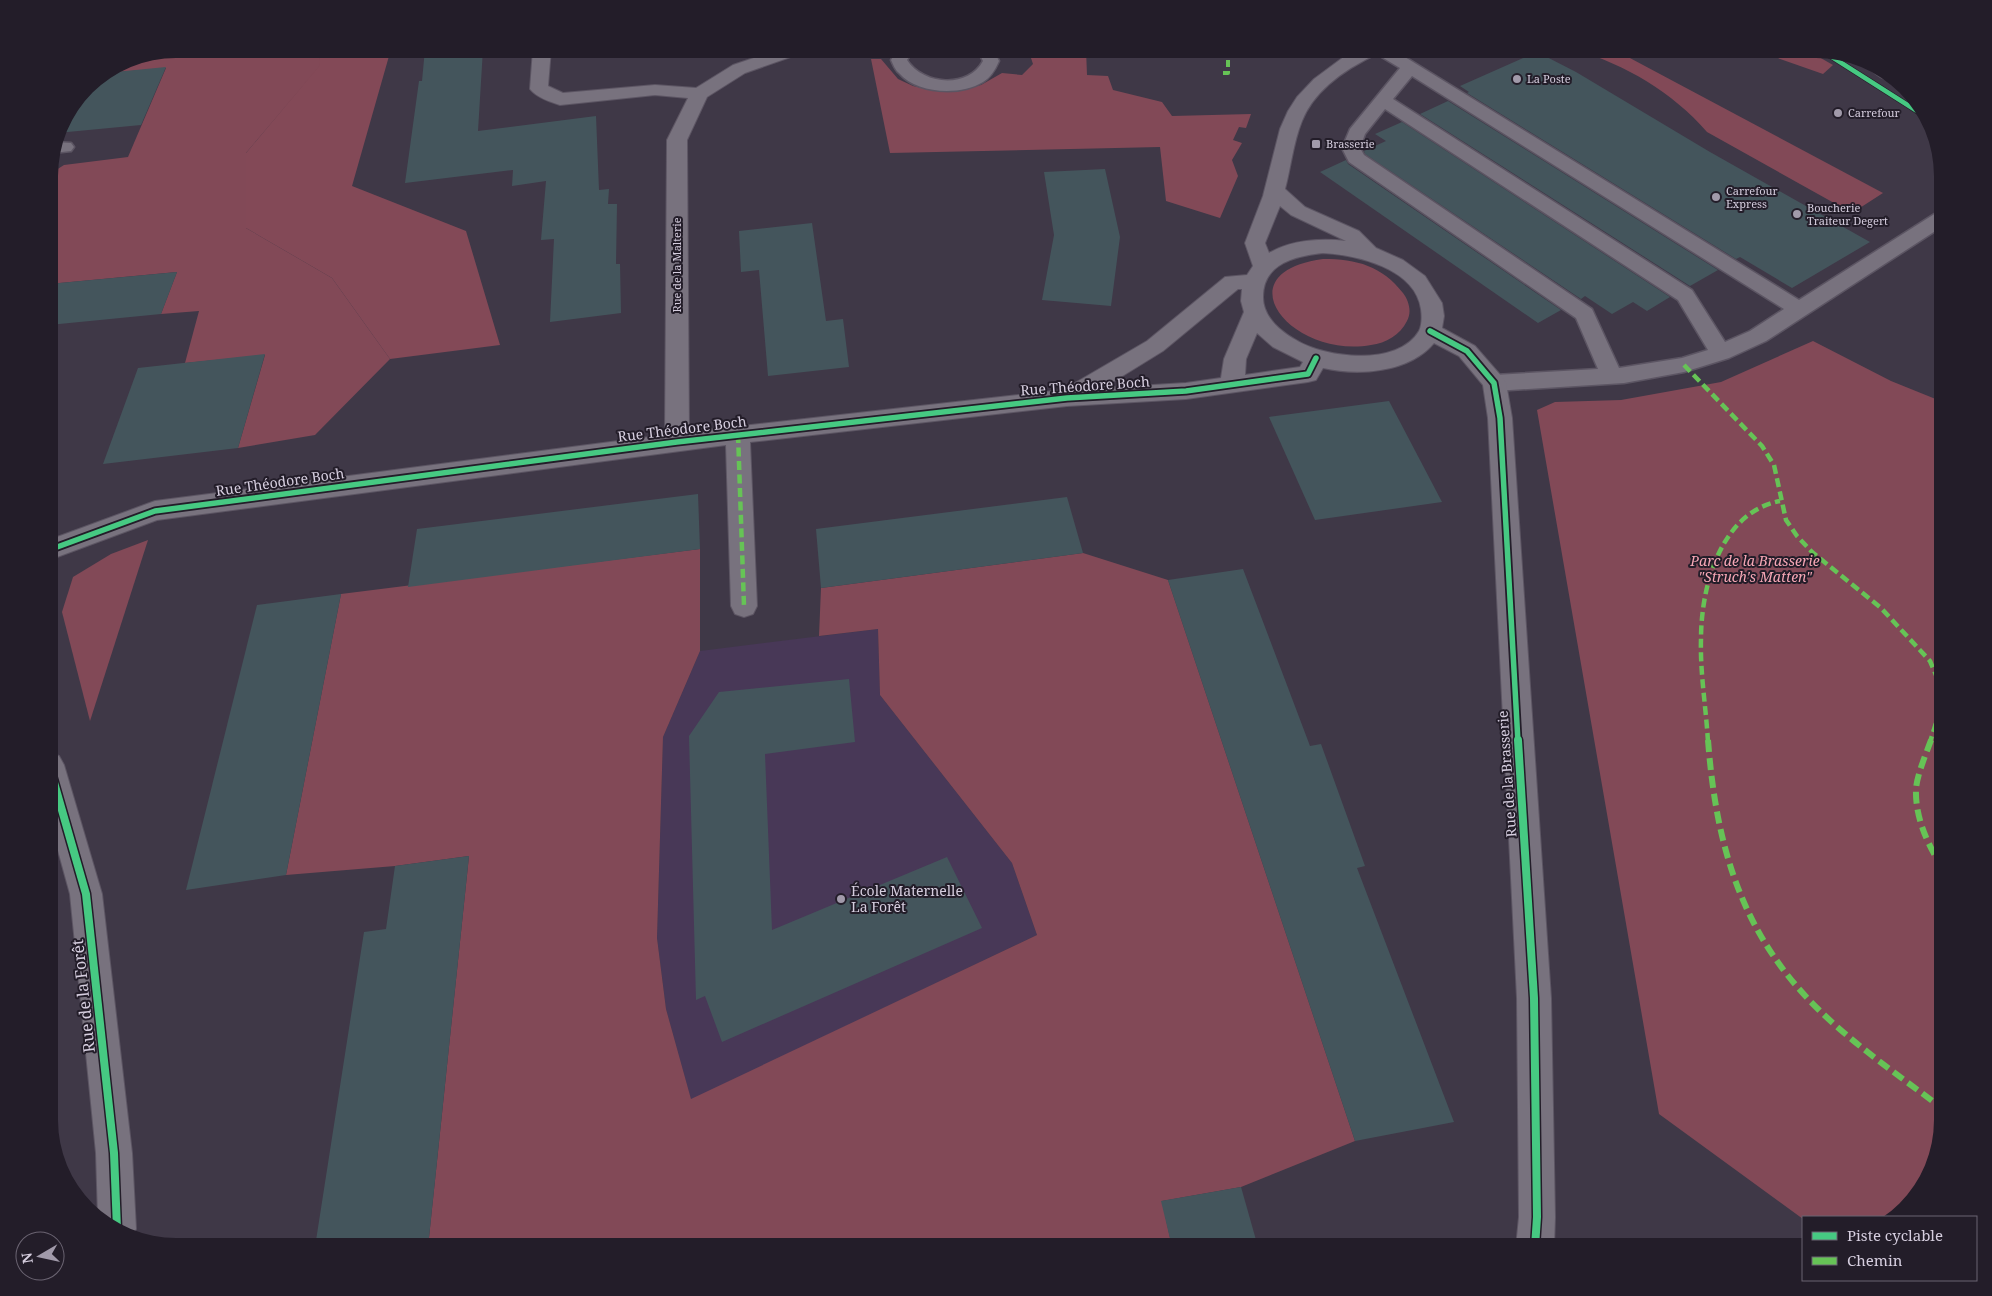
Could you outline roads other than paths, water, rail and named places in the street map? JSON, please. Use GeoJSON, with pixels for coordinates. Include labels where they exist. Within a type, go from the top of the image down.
{"type":"FeatureCollection","features":[{"type":"Feature","properties":{"kind":"street"},"geometry":{"type":"LineString","coordinates":[[541,58],[539,89],[560,98],[655,90],[699,94],[739,69],[770,58]]}},
{"type":"Feature","properties":{"kind":"street"},"geometry":{"type":"LineString","coordinates":[[1259,274],[1280,256],[1300,249],[1323,246],[1371,253],[1396,264],[1415,278],[1428,295],[1433,313],[1430,331],[1418,346],[1398,357],[1373,364],[1345,364],[1316,358],[1289,346],[1268,331],[1255,312],[1251,297],[1259,274],[1256,243],[1275,191],[1296,112],[1307,96],[1324,79],[1355,58]]}},
{"type":"Feature","properties":{"kind":"street","name":"Rue de la Malterie"},"geometry":{"type":"LineString","coordinates":[[677,442],[677,140],[699,94]]}},
{"type":"Feature","properties":{"kind":"street"},"geometry":{"type":"LineString","coordinates":[[1275,191],[1298,211],[1352,236],[1371,253]]}},
{"type":"Feature","properties":{"kind":"street","name":"Rue Théodore Boch"},"geometry":{"type":"LineString","coordinates":[[1067,398],[1156,346],[1233,282],[1259,274]]}},
{"type":"Feature","properties":{"kind":"street"},"geometry":{"type":"LineString","coordinates":[[1232,385],[1234,359],[1255,312]]}},
{"type":"Feature","properties":{"kind":"street"},"geometry":{"type":"LineString","coordinates":[[1430,331],[1467,351],[1494,383]]}},
{"type":"Feature","properties":{"kind":"street","name":"Rue Théodore Boch"},"geometry":{"type":"LineString","coordinates":[[58,547],[155,511],[738,434],[1067,398],[1186,391],[1232,385],[1308,374],[1316,358]]}},
{"type":"Feature","properties":{"kind":"street","name":"Rue de la Brasserie"},"geometry":{"type":"LineString","coordinates":[[1494,383],[1500,418],[1505,534],[1534,998],[1537,1217],[1536,1238]]}},
{"type":"Feature","properties":{"kind":"street","name":"Rue Théodore Boch"},"geometry":{"type":"LineString","coordinates":[[738,434],[744,606]]}},
{"type":"Feature","properties":{"kind":"street","name":"Rue de la Forêt"},"geometry":{"type":"LineString","coordinates":[[58,796],[86,894],[114,1153],[117,1223]]}},
{"type":"Feature","properties":{"kind":"lane"},"geometry":{"type":"LineString","coordinates":[[900,58],[899,60],[902,70],[914,78],[931,84],[952,84],[972,80],[985,72],[991,61],[990,58]]}},
{"type":"Feature","properties":{"kind":"lane"},"geometry":{"type":"LineString","coordinates":[[1396,58],[1800,309]]}},
{"type":"Feature","properties":{"kind":"lane"},"geometry":{"type":"LineString","coordinates":[[1410,67],[1356,133],[1351,148],[1356,158],[1585,314],[1612,376]]}},
{"type":"Feature","properties":{"kind":"lane"},"geometry":{"type":"LineString","coordinates":[[1383,100],[1685,295],[1721,353]]}},
{"type":"Feature","properties":{"kind":"lane"},"geometry":{"type":"LineString","coordinates":[[1494,383],[1612,376],[1684,365],[1721,353],[1758,336],[1934,223]]}},
{"type":"Feature","properties":{"kind":"place","name":"La Poste"},"geometry":{"type":"Point","coordinates":[1517,79]}},
{"type":"Feature","properties":{"kind":"place","name":"Carrefour"},"geometry":{"type":"Point","coordinates":[1838,113]}},
{"type":"Feature","properties":{"kind":"place","name":"Brasserie"},"geometry":{"type":"Point","coordinates":[1316,144]}},
{"type":"Feature","properties":{"kind":"place","name":"Carrefour Express"},"geometry":{"type":"Point","coordinates":[1716,197]}},
{"type":"Feature","properties":{"kind":"place","name":"Boucherie Traiteur Degert"},"geometry":{"type":"Point","coordinates":[1797,214]}},
{"type":"Feature","properties":{"kind":"place","name":"École Maternelle La Forêt"},"geometry":{"type":"Point","coordinates":[841,899]}},
{"type":"Feature","properties":{"kind":"park label","name":"Parc de la Brasserie \"Struch's Matten\""},"geometry":{"type":"Point","coordinates":[1755,570]}}]}
